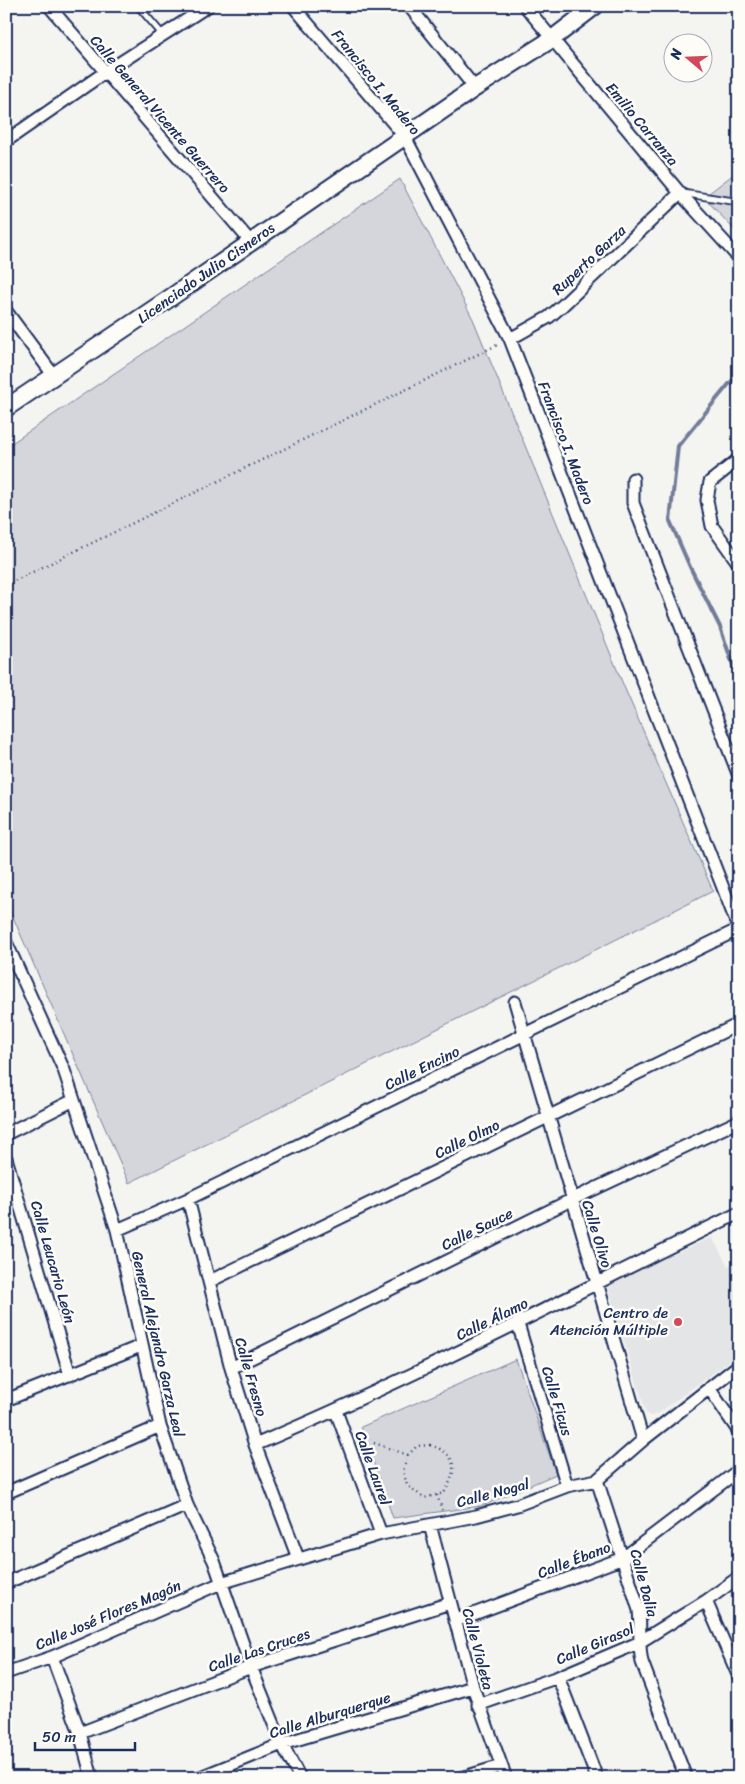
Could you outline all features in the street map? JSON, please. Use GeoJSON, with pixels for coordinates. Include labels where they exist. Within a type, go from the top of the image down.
{"type":"FeatureCollection","features":[{"type":"Feature","properties":{"kind":"street","name":"Calle General Vicente Guerrero"},"geometry":{"type":"LineString","coordinates":[[49,6],[104,73],[250,241]]}},
{"type":"Feature","properties":{"kind":"street"},"geometry":{"type":"LineString","coordinates":[[6,141],[104,73],[208,6]]}},
{"type":"Feature","properties":{"kind":"street","name":"Francisco I. Madero"},"geometry":{"type":"LineString","coordinates":[[294,6],[405,138],[510,339],[739,929]]}},
{"type":"Feature","properties":{"kind":"street"},"geometry":{"type":"LineString","coordinates":[[409,6],[475,88]]}},
{"type":"Feature","properties":{"kind":"street","name":"Emilio Carranza"},"geometry":{"type":"LineString","coordinates":[[525,6],[680,193],[739,258]]}},
{"type":"Feature","properties":{"kind":"street","name":"Licenciado Julio Cisneros"},"geometry":{"type":"LineString","coordinates":[[6,408],[250,241],[405,138],[475,88],[552,39],[595,6]]}},
{"type":"Feature","properties":{"kind":"street","name":"Ruperto Garza"},"geometry":{"type":"LineString","coordinates":[[510,339],[549,317],[563,305],[680,193]]}},
{"type":"Feature","properties":{"kind":"street"},"geometry":{"type":"LineString","coordinates":[[6,311],[54,376]]}},
{"type":"Feature","properties":{"kind":"street"},"geometry":{"type":"LineString","coordinates":[[739,459],[710,482],[707,500],[712,526],[739,564]]}},
{"type":"Feature","properties":{"kind":"street"},"geometry":{"type":"LineString","coordinates":[[633,479],[633,503],[739,776]]}},
{"type":"Feature","properties":{"kind":"street","name":"Calle Encino"},"geometry":{"type":"LineString","coordinates":[[117,1230],[188,1199],[739,929]]}},
{"type":"Feature","properties":{"kind":"street","name":"General Alejandro Garza Leal"},"geometry":{"type":"LineString","coordinates":[[6,942],[64,1070],[117,1230],[160,1426],[187,1505],[214,1562],[251,1667],[282,1744],[300,1778]]}},
{"type":"Feature","properties":{"kind":"street","name":"Calle Olivo"},"geometry":{"type":"LineString","coordinates":[[515,1002],[571,1200],[643,1440]]}},
{"type":"Feature","properties":{"kind":"street","name":"Calle Olmo"},"geometry":{"type":"LineString","coordinates":[[210,1281],[739,1024]]}},
{"type":"Feature","properties":{"kind":"street"},"geometry":{"type":"LineString","coordinates":[[6,1134],[74,1100]]}},
{"type":"Feature","properties":{"kind":"street","name":"Calle Sauce"},"geometry":{"type":"LineString","coordinates":[[231,1368],[571,1200],[739,1121]]}},
{"type":"Feature","properties":{"kind":"street","name":"Calle Leucario León"},"geometry":{"type":"LineString","coordinates":[[6,1158],[70,1375]]}},
{"type":"Feature","properties":{"kind":"street","name":"Calle Fresno"},"geometry":{"type":"LineString","coordinates":[[188,1199],[231,1368],[255,1445],[298,1558]]}},
{"type":"Feature","properties":{"kind":"street","name":"Calle Álamo"},"geometry":{"type":"LineString","coordinates":[[255,1445],[336,1411],[518,1324],[596,1283],[739,1213]]}},
{"type":"Feature","properties":{"kind":"street","name":"Calle Ficus"},"geometry":{"type":"LineString","coordinates":[[518,1324],[567,1486]]}},
{"type":"Feature","properties":{"kind":"street"},"geometry":{"type":"LineString","coordinates":[[6,1400],[141,1346]]}},
{"type":"Feature","properties":{"kind":"street","name":"Calle Nogal"},"geometry":{"type":"LineString","coordinates":[[221,1583],[381,1534],[476,1516],[517,1505],[567,1486],[597,1480],[643,1440],[739,1365]]}},
{"type":"Feature","properties":{"kind":"street"},"geometry":{"type":"LineString","coordinates":[[709,1388],[739,1432]]}},
{"type":"Feature","properties":{"kind":"street","name":"Calle Laurel"},"geometry":{"type":"LineString","coordinates":[[336,1411],[381,1534]]}},
{"type":"Feature","properties":{"kind":"street"},"geometry":{"type":"LineString","coordinates":[[6,1492],[160,1426]]}},
{"type":"Feature","properties":{"kind":"street","name":"Calle Ébano"},"geometry":{"type":"LineString","coordinates":[[456,1621],[623,1558],[739,1470]]}},
{"type":"Feature","properties":{"kind":"street","name":"Calle Dalia"},"geometry":{"type":"LineString","coordinates":[[597,1480],[639,1610],[641,1627],[638,1643],[642,1662],[686,1778]]}},
{"type":"Feature","properties":{"kind":"street"},"geometry":{"type":"LineString","coordinates":[[6,1583],[187,1505]]}},
{"type":"Feature","properties":{"kind":"street","name":"Calle Violeta"},"geometry":{"type":"LineString","coordinates":[[430,1525],[472,1687],[506,1778]]}},
{"type":"Feature","properties":{"kind":"street","name":"Calle Girasol"},"geometry":{"type":"LineString","coordinates":[[478,1705],[558,1677],[638,1643],[706,1601],[739,1577]]}},
{"type":"Feature","properties":{"kind":"street","name":"Calle José Flores Magón"},"geometry":{"type":"LineString","coordinates":[[6,1673],[52,1657],[221,1583]]}},
{"type":"Feature","properties":{"kind":"street"},"geometry":{"type":"LineString","coordinates":[[706,1601],[739,1677]]}},
{"type":"Feature","properties":{"kind":"street","name":"Calle Las Cruces"},"geometry":{"type":"LineString","coordinates":[[80,1733],[251,1667],[450,1603]]}},
{"type":"Feature","properties":{"kind":"street"},"geometry":{"type":"LineString","coordinates":[[52,1657],[80,1733],[92,1778]]}},
{"type":"Feature","properties":{"kind":"street"},"geometry":{"type":"LineString","coordinates":[[558,1677],[597,1778]]}},
{"type":"Feature","properties":{"kind":"street","name":"Calle Alburquerque"},"geometry":{"type":"LineString","coordinates":[[198,1778],[282,1744],[472,1687]]}},
{"type":"Feature","properties":{"kind":"street"},"geometry":{"type":"LineString","coordinates":[[461,1778],[501,1766]]}},
{"type":"Feature","properties":{"kind":"lane"},"geometry":{"type":"LineString","coordinates":[[138,6],[162,35]]}},
{"type":"Feature","properties":{"kind":"lane"},"geometry":{"type":"LineString","coordinates":[[680,193],[739,202]]}},
{"type":"Feature","properties":{"kind":"path"},"geometry":{"type":"LineString","coordinates":[[6,585],[510,339]]}},
{"type":"Feature","properties":{"kind":"path"},"geometry":{"type":"LineString","coordinates":[[374,1443],[408,1455]]}},
{"type":"Feature","properties":{"kind":"path"},"geometry":{"type":"LineString","coordinates":[[430,1444],[443,1449],[452,1459],[454,1477],[444,1493],[424,1498],[407,1485],[403,1471],[408,1455],[417,1446],[430,1444]]}},
{"type":"Feature","properties":{"kind":"path"},"geometry":{"type":"LineString","coordinates":[[437,1494],[445,1521]]}},
{"type":"Feature","properties":{"kind":"shaded area"},"geometry":{"type":"Polygon","coordinates":[[[739,170],[739,235],[704,197],[739,170]]]}},
{"type":"Feature","properties":{"kind":"shaded area"},"geometry":{"type":"Polygon","coordinates":[[[400,179],[473,319],[625,689],[713,891],[129,1183],[6,901],[6,447],[400,179]]]}},
{"type":"Feature","properties":{"kind":"shaded area","name":"Centro de Atención Múltiple"},"geometry":{"type":"Polygon","coordinates":[[[712,1237],[728,1266],[739,1261],[739,1354],[656,1415],[650,1416],[646,1413],[608,1288],[614,1282],[712,1237]]]}},
{"type":"Feature","properties":{"kind":"shaded area"},"geometry":{"type":"Polygon","coordinates":[[[516,1359],[556,1474],[482,1506],[393,1518],[361,1427],[516,1359]]]}},
{"type":"Feature","properties":{"kind":"waterway"},"geometry":{"type":"LineString","coordinates":[[739,374],[678,446],[670,521],[690,567],[720,627],[739,683]]}},
{"type":"Feature","properties":{"kind":"place","name":"Centro de Atención Múltiple"},"geometry":{"type":"Point","coordinates":[678,1322]}}]}
